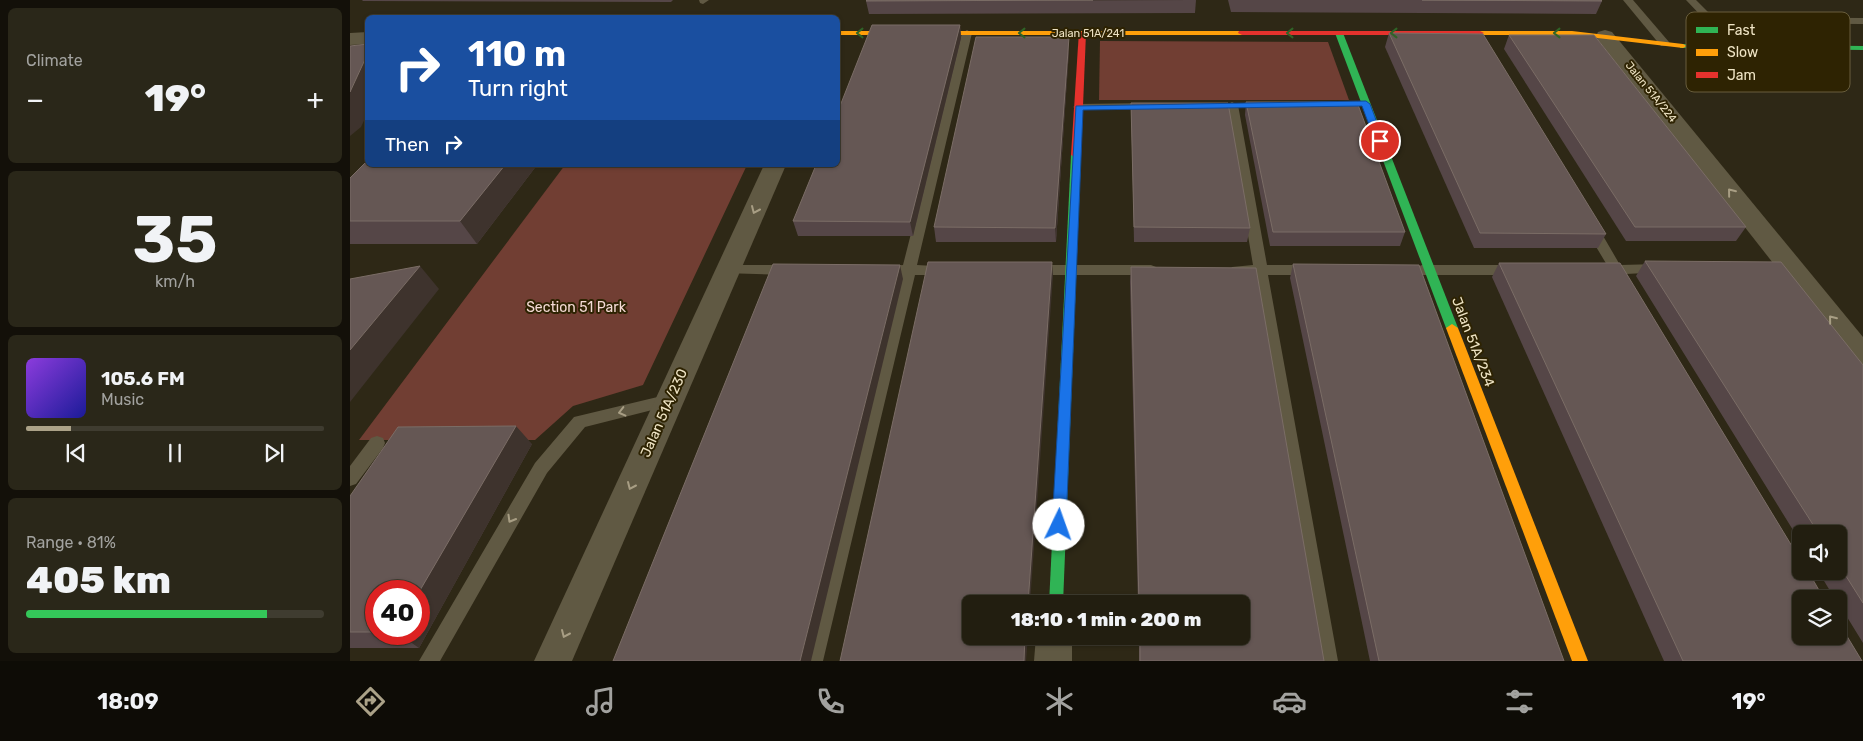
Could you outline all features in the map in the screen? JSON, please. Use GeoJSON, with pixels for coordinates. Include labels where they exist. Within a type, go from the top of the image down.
{"type":"FeatureCollection","features":[{"type":"Feature","properties":{"kind":"street","name":"Jalan 51A/241"},"geometry":{"type":"LineString","coordinates":[[840,33],[1339,33]]}},
{"type":"Feature","properties":{"kind":"street"},"geometry":{"type":"LineString","coordinates":[[1056,595],[1082,33]]}},
{"type":"Feature","properties":{"kind":"street"},"geometry":{"type":"LineString","coordinates":[[1339,33],[1572,33],[1686,46]]}},
{"type":"Feature","properties":{"kind":"street","name":"Jalan 51A/234"},"geometry":{"type":"LineString","coordinates":[[1339,33],[1361,104],[1429,270],[1580,661]]}},
{"type":"Feature","properties":{"kind":"street","name":"Jalan 51A/224"},"geometry":{"type":"LineString","coordinates":[[1605,36],[1783,269],[1863,357]]}},
{"type":"Feature","properties":{"kind":"street"},"geometry":{"type":"LineString","coordinates":[[350,39],[365,38]]}},
{"type":"Feature","properties":{"kind":"street"},"geometry":{"type":"LineString","coordinates":[[1850,48],[1863,48]]}},
{"type":"Feature","properties":{"kind":"street","name":"Jalan 51A/230"},"geometry":{"type":"LineString","coordinates":[[553,661],[774,167]]}},
{"type":"Feature","properties":{"kind":"street"},"geometry":{"type":"LineString","coordinates":[[1053,661],[1054,645]]}},
{"type":"Feature","properties":{"kind":"lane"},"geometry":{"type":"LineString","coordinates":[[1628,0],[1665,44]]}},
{"type":"Feature","properties":{"kind":"lane"},"geometry":{"type":"LineString","coordinates":[[1691,0],[1702,12]]}},
{"type":"Feature","properties":{"kind":"lane"},"geometry":{"type":"LineString","coordinates":[[1850,21],[1863,21]]}},
{"type":"Feature","properties":{"kind":"lane"},"geometry":{"type":"LineString","coordinates":[[813,661],[967,33]]}},
{"type":"Feature","properties":{"kind":"lane"},"geometry":{"type":"LineString","coordinates":[[1474,33],[1484,50]]}},
{"type":"Feature","properties":{"kind":"lane"},"geometry":{"type":"LineString","coordinates":[[1232,105],[1328,661]]}},
{"type":"Feature","properties":{"kind":"lane"},"geometry":{"type":"LineString","coordinates":[[1079,107],[1165,106]]}},
{"type":"Feature","properties":{"kind":"lane"},"geometry":{"type":"LineString","coordinates":[[1581,210],[1626,286]]}},
{"type":"Feature","properties":{"kind":"lane"},"geometry":{"type":"LineString","coordinates":[[1587,270],[1675,269]]}},
{"type":"Feature","properties":{"kind":"lane"},"geometry":{"type":"LineString","coordinates":[[728,270],[804,270]]}},
{"type":"Feature","properties":{"kind":"lane"},"geometry":{"type":"LineString","coordinates":[[871,270],[956,270]]}},
{"type":"Feature","properties":{"kind":"lane"},"geometry":{"type":"LineString","coordinates":[[1014,270],[1161,270]]}},
{"type":"Feature","properties":{"kind":"lane"},"geometry":{"type":"LineString","coordinates":[[1220,270],[1330,270]]}},
{"type":"Feature","properties":{"kind":"lane"},"geometry":{"type":"LineString","coordinates":[[1409,270],[1528,270]]}},
{"type":"Feature","properties":{"kind":"lane"},"geometry":{"type":"LineString","coordinates":[[429,661],[541,468],[580,422],[670,400]]}},
{"type":"Feature","properties":{"kind":"lane"},"geometry":{"type":"LineString","coordinates":[[350,480],[376,442]]}},
{"type":"Feature","properties":{"kind":"green space"},"geometry":{"type":"Polygon","coordinates":[[[1100,41],[1328,42],[1349,100],[1099,100],[1100,41]]]}},
{"type":"Feature","properties":{"kind":"green space","name":"Section 51 Park"},"geometry":{"type":"Polygon","coordinates":[[[564,167],[746,167],[643,385],[573,406],[535,440],[359,440],[564,167]]]}},
{"type":"Feature","properties":{"kind":"building"},"geometry":{"type":"Polygon","coordinates":[[[867,0],[1093,0],[866,1],[867,0]]]}},
{"type":"Feature","properties":{"kind":"building"},"geometry":{"type":"Polygon","coordinates":[[[1422,0],[1601,0],[1602,1],[1422,0]]]}},
{"type":"Feature","properties":{"kind":"building"},"geometry":{"type":"Polygon","coordinates":[[[872,25],[960,25],[910,222],[793,221],[815,167],[840,167],[840,106],[872,25]]]}},
{"type":"Feature","properties":{"kind":"building"},"geometry":{"type":"Polygon","coordinates":[[[1389,33],[1483,34],[1606,234],[1480,233],[1389,33]]]}},
{"type":"Feature","properties":{"kind":"building"},"geometry":{"type":"Polygon","coordinates":[[[1509,35],[1594,35],[1746,227],[1635,227],[1509,35]]]}},
{"type":"Feature","properties":{"kind":"building"},"geometry":{"type":"Polygon","coordinates":[[[976,37],[1069,37],[1055,228],[934,227],[976,37]]]}},
{"type":"Feature","properties":{"kind":"building"},"geometry":{"type":"Polygon","coordinates":[[[365,44],[365,60],[350,92],[350,46],[365,44]]]}},
{"type":"Feature","properties":{"kind":"building"},"geometry":{"type":"Polygon","coordinates":[[[1246,102],[1357,102],[1405,232],[1273,232],[1246,102]]]}},
{"type":"Feature","properties":{"kind":"building"},"geometry":{"type":"Polygon","coordinates":[[[1131,103],[1228,103],[1250,228],[1134,227],[1131,103]]]}},
{"type":"Feature","properties":{"kind":"building"},"geometry":{"type":"Polygon","coordinates":[[[365,163],[365,167],[503,167],[460,221],[350,221],[350,178],[365,163]]]}},
{"type":"Feature","properties":{"kind":"building"},"geometry":{"type":"Polygon","coordinates":[[[1645,261],[1781,262],[1863,365],[1863,603],[1847,578],[1847,525],[1813,525],[1645,261]]]}},
{"type":"Feature","properties":{"kind":"building"},"geometry":{"type":"Polygon","coordinates":[[[928,262],[1052,262],[1029,595],[962,595],[962,645],[1025,645],[1024,661],[840,661],[928,262]]]}},
{"type":"Feature","properties":{"kind":"building"},"geometry":{"type":"Polygon","coordinates":[[[1499,263],[1620,263],[1792,546],[1792,580],[1813,580],[1819,590],[1792,590],[1792,645],[1847,645],[1847,636],[1862,661],[1683,661],[1499,263]]]}},
{"type":"Feature","properties":{"kind":"building"},"geometry":{"type":"Polygon","coordinates":[[[773,264],[900,265],[800,661],[613,661],[773,264]]]}},
{"type":"Feature","properties":{"kind":"building"},"geometry":{"type":"Polygon","coordinates":[[[1293,264],[1419,265],[1564,661],[1379,661],[1293,264]]]}},
{"type":"Feature","properties":{"kind":"building"},"geometry":{"type":"Polygon","coordinates":[[[420,266],[350,350],[350,279],[420,266]]]}},
{"type":"Feature","properties":{"kind":"building"},"geometry":{"type":"Polygon","coordinates":[[[1131,267],[1256,268],[1324,661],[1140,661],[1140,645],[1250,645],[1250,595],[1139,595],[1131,267]]]}},
{"type":"Feature","properties":{"kind":"building"},"geometry":{"type":"Polygon","coordinates":[[[516,426],[426,580],[365,580],[365,632],[350,632],[350,496],[398,427],[516,426]]]}},
{"type":"Feature","properties":{"kind":"traffic: fast"},"geometry":{"type":"LineString","coordinates":[[1339,33],[1452,328]]}},
{"type":"Feature","properties":{"kind":"traffic: fast"},"geometry":{"type":"LineString","coordinates":[[1850,48],[1863,48]]}},
{"type":"Feature","properties":{"kind":"traffic: fast"},"geometry":{"type":"LineString","coordinates":[[1056,595],[1076,155]]}},
{"type":"Feature","properties":{"kind":"traffic: slow"},"geometry":{"type":"LineString","coordinates":[[840,33],[1242,33]]}},
{"type":"Feature","properties":{"kind":"traffic: slow"},"geometry":{"type":"LineString","coordinates":[[1480,33],[1572,33],[1683,46]]}},
{"type":"Feature","properties":{"kind":"traffic: slow"},"geometry":{"type":"LineString","coordinates":[[1452,328],[1580,661]]}},
{"type":"Feature","properties":{"kind":"traffic: jam"},"geometry":{"type":"LineString","coordinates":[[1076,155],[1082,33]]}},
{"type":"Feature","properties":{"kind":"traffic: jam"},"geometry":{"type":"LineString","coordinates":[[1242,33],[1480,33]]}},
{"type":"Feature","properties":{"kind":"route"},"geometry":{"type":"LineString","coordinates":[[1059,525],[1079,107],[1366,104],[1380,141]]}}]}
